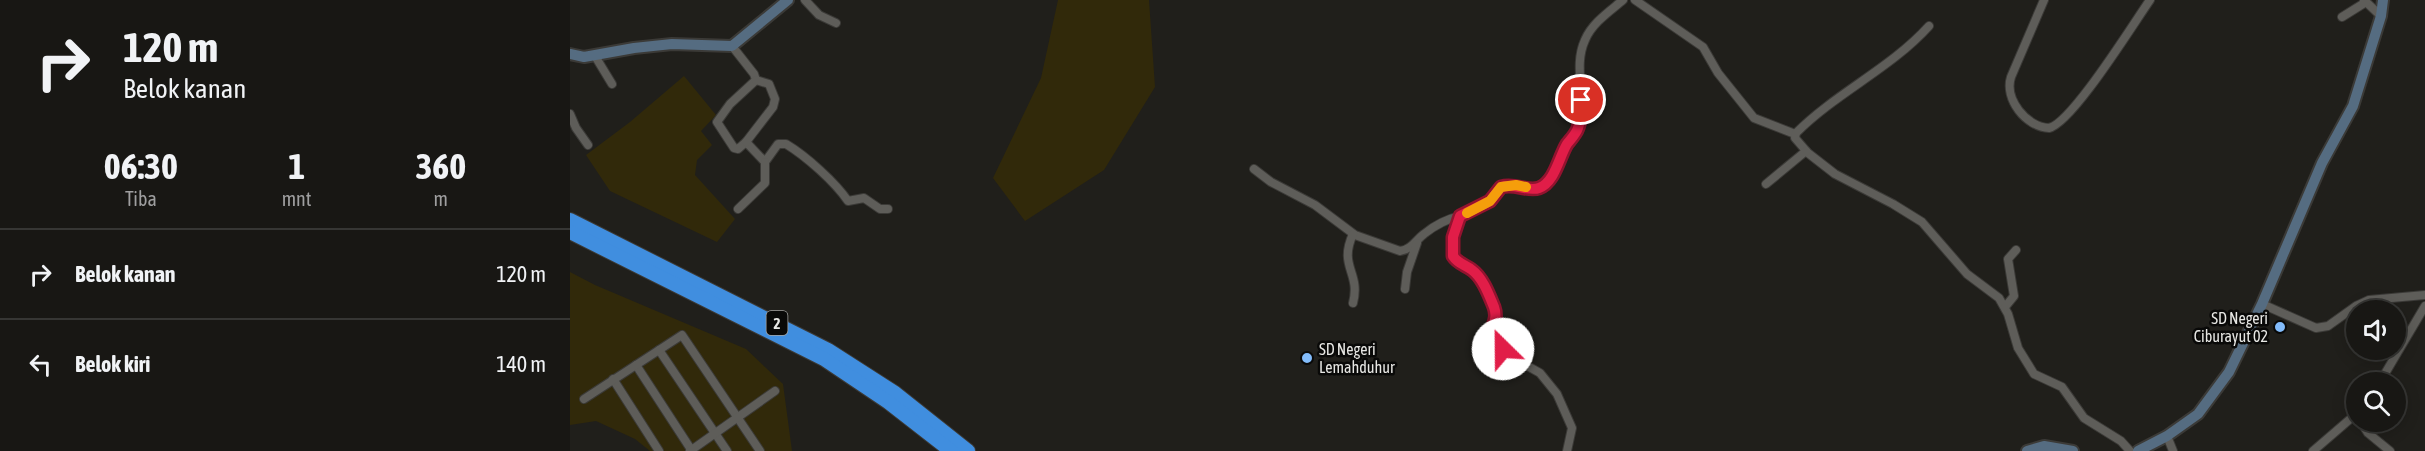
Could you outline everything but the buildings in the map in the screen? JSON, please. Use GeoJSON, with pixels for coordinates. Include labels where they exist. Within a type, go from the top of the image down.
{"type":"FeatureCollection","features":[{"type":"Feature","properties":{"kind":"highway","name":"2"},"geometry":{"type":"LineString","coordinates":[[570,220],[828,350],[895,393],[968,451]]}},
{"type":"Feature","properties":{"kind":"highway","name":"2"},"geometry":{"type":"LineString","coordinates":[[570,232],[824,359],[888,402],[951,451]]}},
{"type":"Feature","properties":{"kind":"street"},"geometry":{"type":"LineString","coordinates":[[570,54],[581,57],[594,56],[634,48],[672,44],[732,46],[788,0]]}},
{"type":"Feature","properties":{"kind":"street"},"geometry":{"type":"LineString","coordinates":[[805,0],[819,15],[836,23]]}},
{"type":"Feature","properties":{"kind":"street"},"geometry":{"type":"LineString","coordinates":[[1254,169],[1271,182],[1315,205],[1353,234],[1404,251],[1443,221],[1460,216],[1490,201],[1501,187],[1516,185],[1536,189],[1545,184],[1576,132],[1580,121],[1582,106],[1579,77],[1583,43],[1595,25],[1623,0]]}},
{"type":"Feature","properties":{"kind":"street"},"geometry":{"type":"LineString","coordinates":[[1635,0],[1702,47],[1718,74],[1754,118],[1796,134]]}},
{"type":"Feature","properties":{"kind":"street"},"geometry":{"type":"LineString","coordinates":[[2044,0],[2008,88],[2017,108],[2036,124],[2049,128],[2060,124],[2077,104],[2150,0]]}},
{"type":"Feature","properties":{"kind":"street"},"geometry":{"type":"LineString","coordinates":[[2138,451],[2190,421],[2206,406],[2229,372],[2262,304],[2309,192],[2353,106],[2381,16],[2383,0]]}},
{"type":"Feature","properties":{"kind":"street"},"geometry":{"type":"LineString","coordinates":[[2342,17],[2365,1],[2381,16]]}},
{"type":"Feature","properties":{"kind":"street"},"geometry":{"type":"LineString","coordinates":[[1796,134],[1841,94],[1897,57],[1929,26]]}},
{"type":"Feature","properties":{"kind":"street"},"geometry":{"type":"LineString","coordinates":[[732,46],[754,74],[756,80]]}},
{"type":"Feature","properties":{"kind":"street"},"geometry":{"type":"LineString","coordinates":[[594,56],[612,84]]}},
{"type":"Feature","properties":{"kind":"street"},"geometry":{"type":"LineString","coordinates":[[756,80],[769,84],[774,103],[771,111],[746,142],[735,149],[717,123],[730,104],[756,80]]}},
{"type":"Feature","properties":{"kind":"street"},"geometry":{"type":"LineString","coordinates":[[570,114],[576,128],[588,145]]}},
{"type":"Feature","properties":{"kind":"street"},"geometry":{"type":"LineString","coordinates":[[1796,134],[1795,138],[1806,151],[1839,177],[1893,204],[1927,227],[1967,274],[1999,298],[2005,307],[2018,348],[2034,374],[2062,387],[2084,418],[2124,443],[2130,451]]}},
{"type":"Feature","properties":{"kind":"street"},"geometry":{"type":"LineString","coordinates":[[738,209],[765,183],[765,162],[746,142]]}},
{"type":"Feature","properties":{"kind":"street"},"geometry":{"type":"LineString","coordinates":[[765,162],[778,144],[786,144],[802,155],[848,201],[864,198],[880,209],[888,209]]}},
{"type":"Feature","properties":{"kind":"street"},"geometry":{"type":"LineString","coordinates":[[1766,184],[1806,151]]}},
{"type":"Feature","properties":{"kind":"street"},"geometry":{"type":"LineString","coordinates":[[1460,216],[1453,237],[1453,256],[1474,272],[1490,297],[1495,311],[1491,331],[1492,339],[1524,364],[1540,373],[1557,394],[1572,428],[1567,451]]}},
{"type":"Feature","properties":{"kind":"street"},"geometry":{"type":"LineString","coordinates":[[1353,234],[1346,257],[1356,286],[1353,303]]}},
{"type":"Feature","properties":{"kind":"street"},"geometry":{"type":"LineString","coordinates":[[1405,289],[1407,272],[1418,239]]}},
{"type":"Feature","properties":{"kind":"street"},"geometry":{"type":"LineString","coordinates":[[2005,307],[2014,297],[2008,260],[2016,250]]}},
{"type":"Feature","properties":{"kind":"street"},"geometry":{"type":"LineString","coordinates":[[2262,304],[2316,328],[2328,326],[2356,306],[2369,300],[2425,295]]}},
{"type":"Feature","properties":{"kind":"street"},"geometry":{"type":"LineString","coordinates":[[2386,372],[2425,306]]}},
{"type":"Feature","properties":{"kind":"street"},"geometry":{"type":"LineString","coordinates":[[584,399],[682,335],[739,416],[760,451]]}},
{"type":"Feature","properties":{"kind":"street"},"geometry":{"type":"LineString","coordinates":[[659,350],[727,451]]}},
{"type":"Feature","properties":{"kind":"street"},"geometry":{"type":"LineString","coordinates":[[636,365],[691,451],[775,391]]}},
{"type":"Feature","properties":{"kind":"street"},"geometry":{"type":"LineString","coordinates":[[613,380],[659,451]]}},
{"type":"Feature","properties":{"kind":"street"},"geometry":{"type":"LineString","coordinates":[[2313,451],[2346,423]]}},
{"type":"Feature","properties":{"kind":"street"},"geometry":{"type":"LineString","coordinates":[[2367,432],[2390,451]]}},
{"type":"Feature","properties":{"kind":"street"},"geometry":{"type":"LineString","coordinates":[[2167,436],[2173,451]]}},
{"type":"Feature","properties":{"kind":"street"},"geometry":{"type":"LineString","coordinates":[[2028,451],[2044,447],[2073,451]]}},
{"type":"Feature","properties":{"kind":"shaded area"},"geometry":{"type":"Polygon","coordinates":[[[1058,0],[1149,0],[1155,87],[1104,170],[1025,221],[993,178],[1041,78],[1058,0]]]}},
{"type":"Feature","properties":{"kind":"shaded area"},"geometry":{"type":"Polygon","coordinates":[[[684,76],[716,115],[701,131],[712,145],[697,160],[695,175],[735,219],[717,242],[610,191],[586,155],[630,122],[684,76]]]}},
{"type":"Feature","properties":{"kind":"shaded area"},"geometry":{"type":"Polygon","coordinates":[[[570,272],[595,285],[746,349],[783,384],[792,451],[650,451],[635,439],[596,421],[570,425],[570,272]]]}},
{"type":"Feature","properties":{"kind":"slow traffic"},"geometry":{"type":"LineString","coordinates":[[1467,213],[1490,201],[1501,187],[1508,185],[1526,187]]}},
{"type":"Feature","properties":{"kind":"place","name":"SD Negeri Ciburayut 02"},"geometry":{"type":"Point","coordinates":[2280,327]}},
{"type":"Feature","properties":{"kind":"place","name":"SD Negeri Lemahduhur"},"geometry":{"type":"Point","coordinates":[1307,358]}},
{"type":"Feature","properties":{"kind":"route"},"geometry":{"type":"LineString","coordinates":[[1503,349],[1492,339],[1491,328],[1495,315],[1490,297],[1474,272],[1455,260],[1453,256],[1453,237],[1456,226],[1460,216],[1490,201],[1501,187],[1516,185],[1536,189],[1545,184],[1553,174],[1578,128],[1581,100]]}}]}
